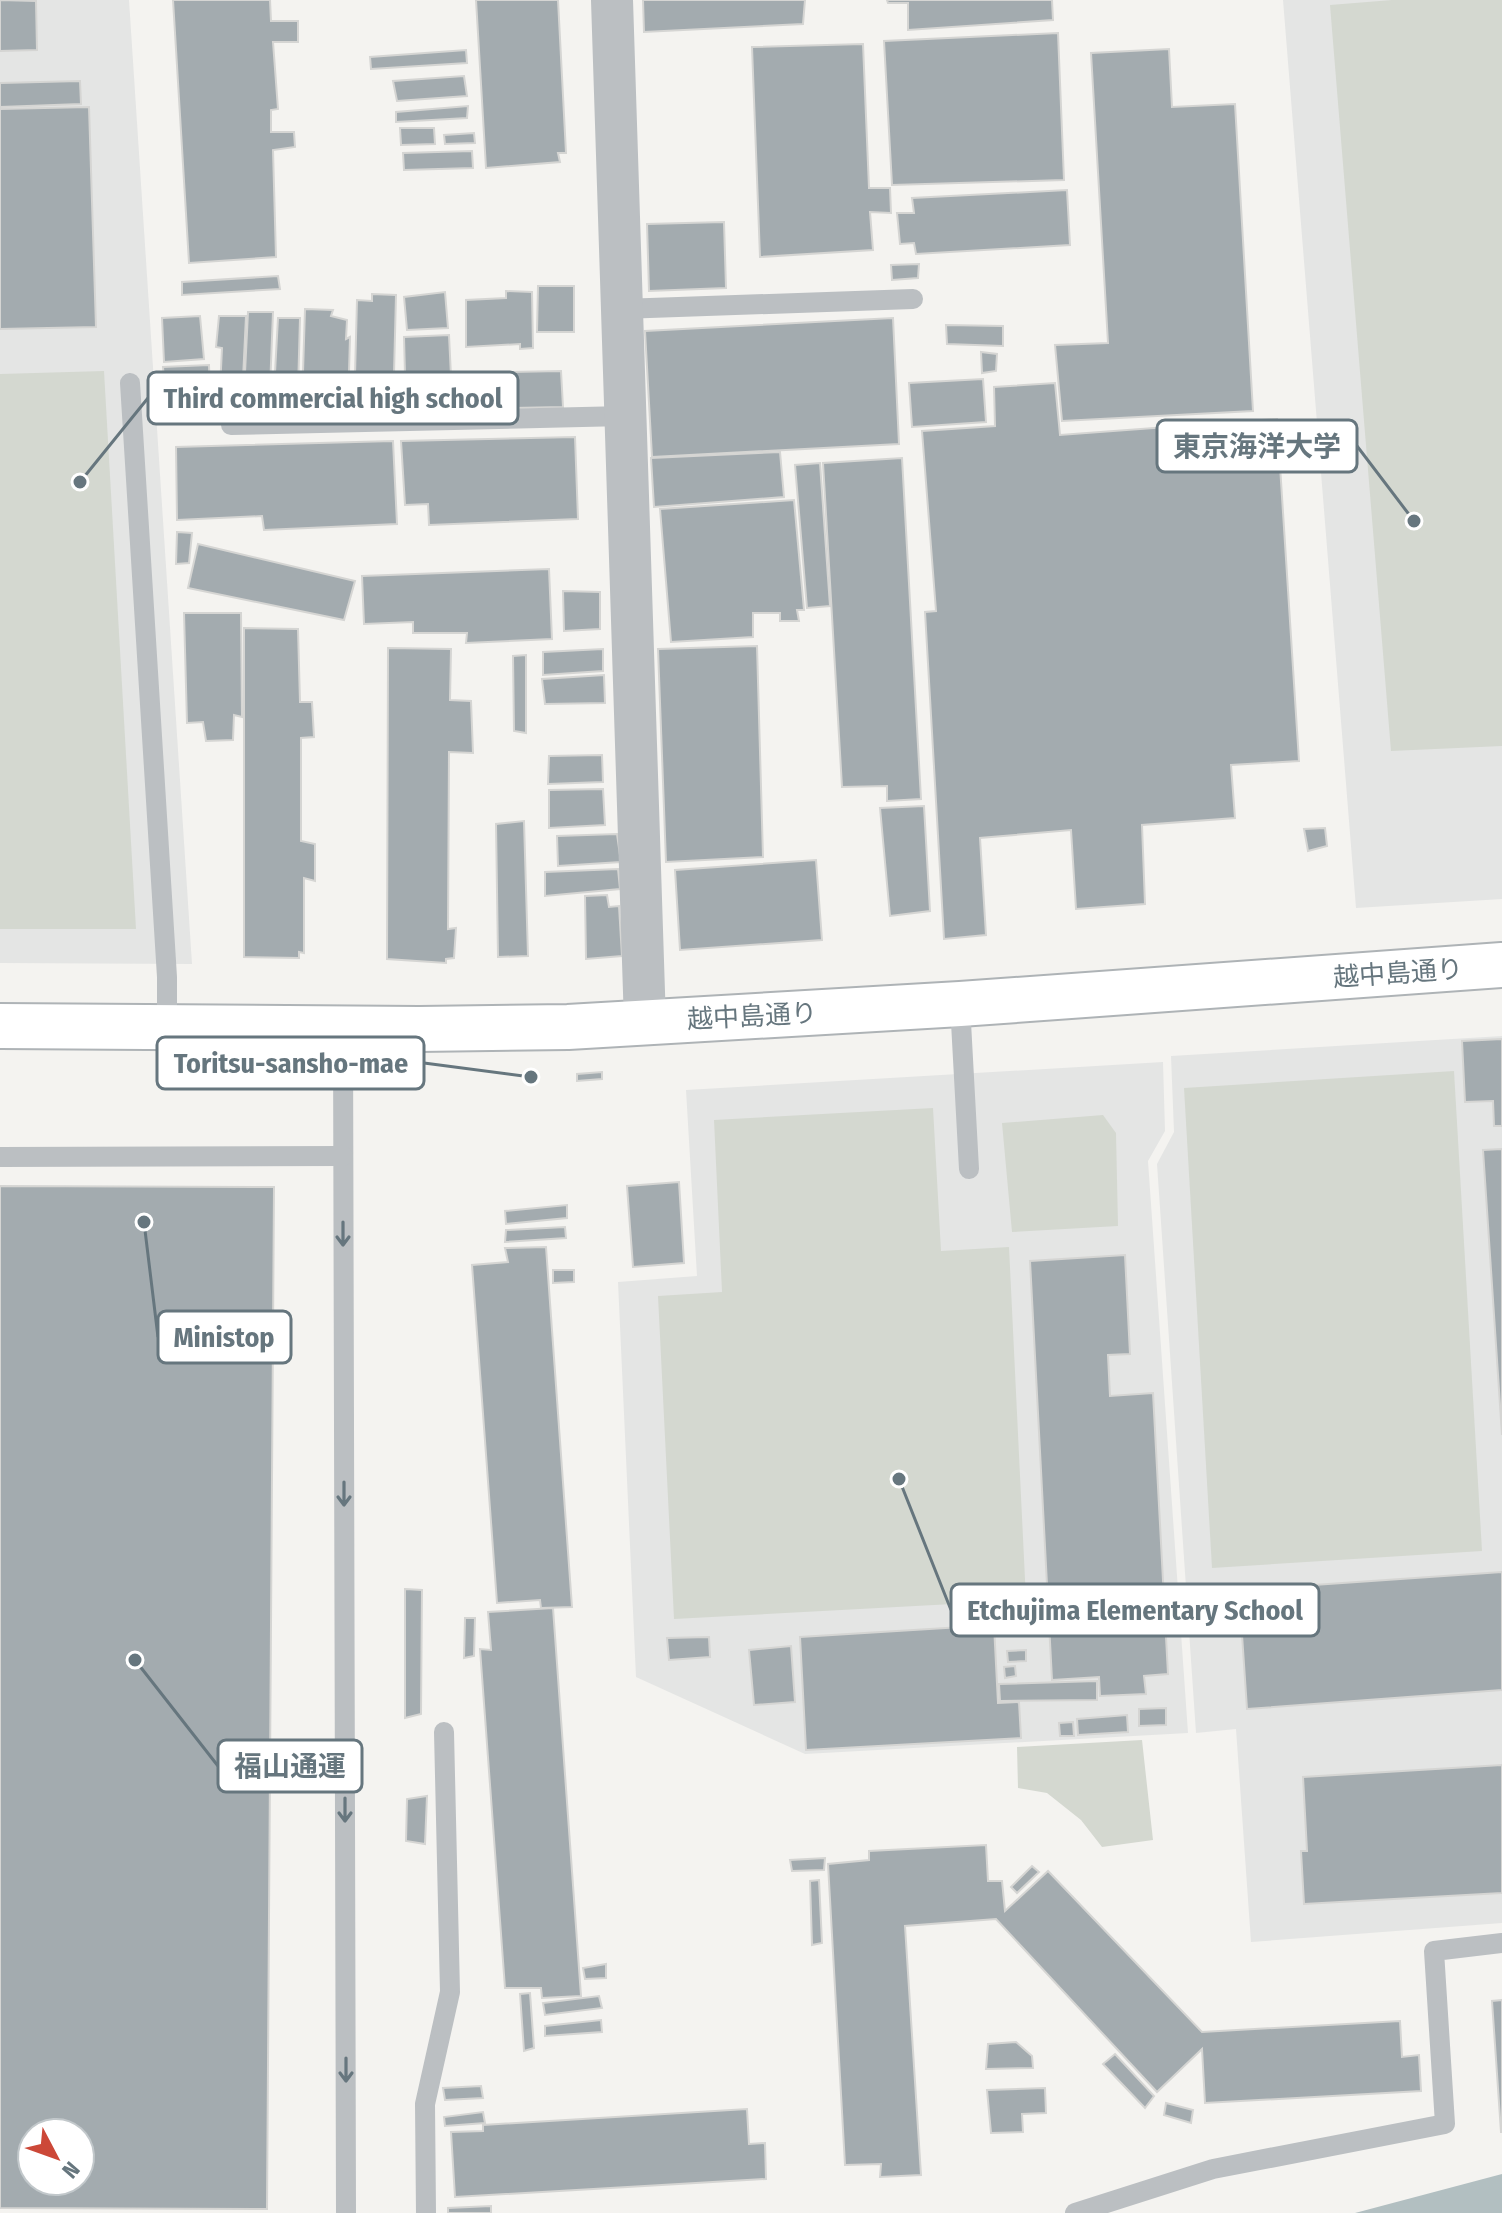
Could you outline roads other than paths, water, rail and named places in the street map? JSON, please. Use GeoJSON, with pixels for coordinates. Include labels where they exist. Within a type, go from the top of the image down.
{"type":"FeatureCollection","features":[{"type":"Feature","properties":{"kind":"street"},"geometry":{"type":"LineString","coordinates":[[612,0],[645,1023]]}},
{"type":"Feature","properties":{"kind":"street","name":"越中島通り"},"geometry":{"type":"LineString","coordinates":[[0,1026],[522,1028],[960,1004],[1502,965]]}},
{"type":"Feature","properties":{"kind":"lane"},"geometry":{"type":"LineString","coordinates":[[621,309],[913,299]]}},
{"type":"Feature","properties":{"kind":"lane"},"geometry":{"type":"LineString","coordinates":[[130,383],[167,977],[167,1027]]}},
{"type":"Feature","properties":{"kind":"lane"},"geometry":{"type":"LineString","coordinates":[[231,425],[625,416]]}},
{"type":"Feature","properties":{"kind":"lane"},"geometry":{"type":"LineString","coordinates":[[960,1004],[969,1169]]}},
{"type":"Feature","properties":{"kind":"lane"},"geometry":{"type":"LineString","coordinates":[[343,1028],[346,2213]]}},
{"type":"Feature","properties":{"kind":"lane"},"geometry":{"type":"LineString","coordinates":[[0,1157],[343,1156]]}},
{"type":"Feature","properties":{"kind":"lane"},"geometry":{"type":"LineString","coordinates":[[426,2213],[425,2104],[450,1992],[444,1732]]}},
{"type":"Feature","properties":{"kind":"lane"},"geometry":{"type":"LineString","coordinates":[[1075,2213],[1213,2169],[1445,2124],[1434,1951],[1502,1943]]}},
{"type":"Feature","properties":{"kind":"place","name":"Third commercial high school"},"geometry":{"type":"Point","coordinates":[80,482]}},
{"type":"Feature","properties":{"kind":"place","name":"東京海洋大学"},"geometry":{"type":"Point","coordinates":[1414,521]}},
{"type":"Feature","properties":{"kind":"place","name":"Toritsu-sansho-mae"},"geometry":{"type":"Point","coordinates":[531,1077]}},
{"type":"Feature","properties":{"kind":"place","name":"Ministop"},"geometry":{"type":"Point","coordinates":[144,1222]}},
{"type":"Feature","properties":{"kind":"place","name":"Etchujima Elementary School"},"geometry":{"type":"Point","coordinates":[899,1479]}},
{"type":"Feature","properties":{"kind":"place","name":"福山通運"},"geometry":{"type":"Point","coordinates":[135,1660]}}]}
